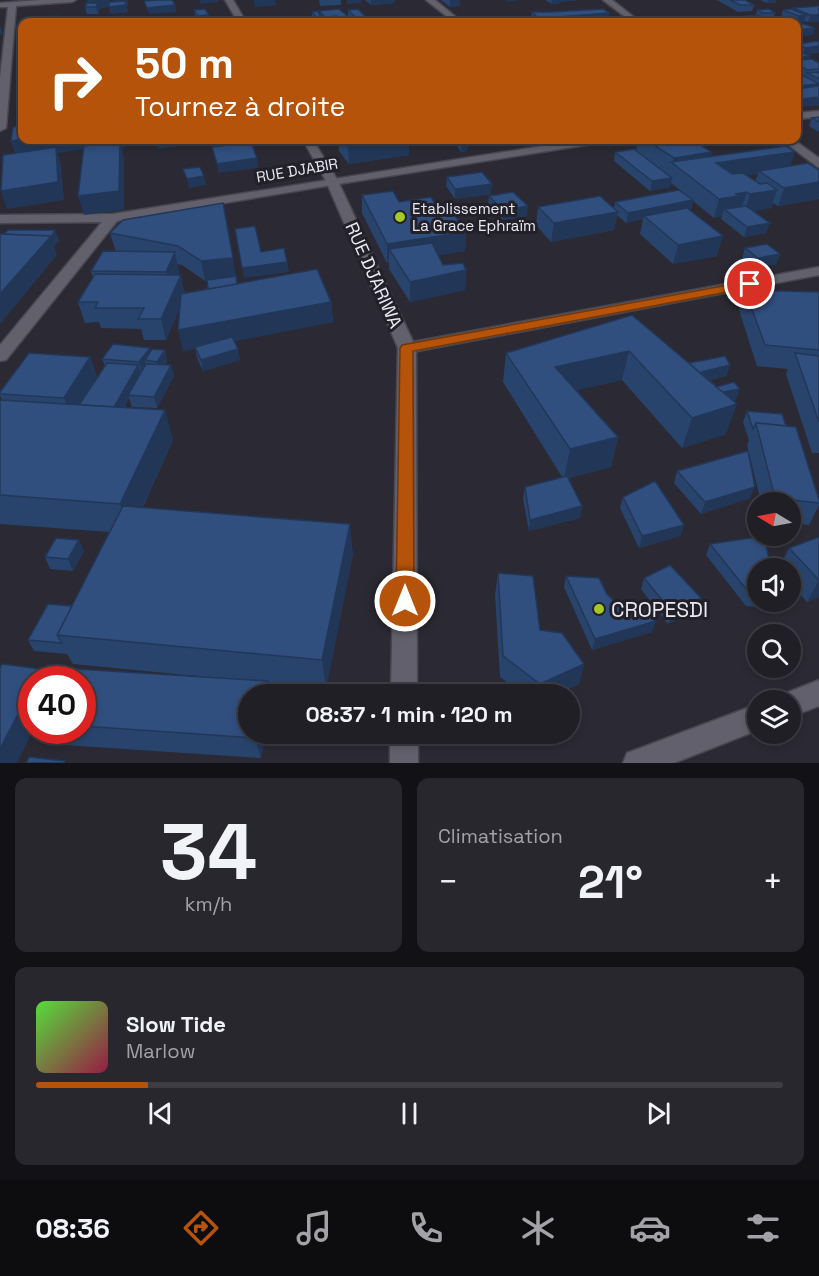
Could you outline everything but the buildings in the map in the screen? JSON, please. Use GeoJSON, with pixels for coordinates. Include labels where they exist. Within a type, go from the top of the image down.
{"type":"FeatureCollection","features":[{"type":"Feature","properties":{"kind":"street"},"geometry":{"type":"LineString","coordinates":[[0,5],[72,0]]}},
{"type":"Feature","properties":{"kind":"street"},"geometry":{"type":"LineString","coordinates":[[229,0],[240,18]]}},
{"type":"Feature","properties":{"kind":"street"},"geometry":{"type":"LineString","coordinates":[[430,0],[453,18]]}},
{"type":"Feature","properties":{"kind":"street"},"geometry":{"type":"LineString","coordinates":[[607,0],[631,18]]}},
{"type":"Feature","properties":{"kind":"street"},"geometry":{"type":"LineString","coordinates":[[0,128],[4,54],[12,4]]}},
{"type":"Feature","properties":{"kind":"street"},"geometry":{"type":"LineString","coordinates":[[801,116],[819,114]]}},
{"type":"Feature","properties":{"kind":"street","name":"RUE DJARIWA"},"geometry":{"type":"LineString","coordinates":[[310,144],[332,181],[407,348],[404,684]]}},
{"type":"Feature","properties":{"kind":"street","name":"RUE DJABIR"},"geometry":{"type":"LineString","coordinates":[[0,219],[113,218],[573,144]]}},
{"type":"Feature","properties":{"kind":"street"},"geometry":{"type":"LineString","coordinates":[[792,144],[819,164]]}},
{"type":"Feature","properties":{"kind":"street"},"geometry":{"type":"LineString","coordinates":[[0,356],[113,218]]}},
{"type":"Feature","properties":{"kind":"street"},"geometry":{"type":"LineString","coordinates":[[407,348],[819,272]]}},
{"type":"Feature","properties":{"kind":"street"},"geometry":{"type":"LineString","coordinates":[[801,700],[819,693]]}},
{"type":"Feature","properties":{"kind":"street"},"geometry":{"type":"LineString","coordinates":[[637,763],[747,721]]}},
{"type":"Feature","properties":{"kind":"street"},"geometry":{"type":"LineString","coordinates":[[404,744],[404,763]]}},
{"type":"Feature","properties":{"kind":"place","name":"Etablissement La Grace Ephraïm"},"geometry":{"type":"Point","coordinates":[400,217]}},
{"type":"Feature","properties":{"kind":"place","name":"CROPESDI"},"geometry":{"type":"Point","coordinates":[599,609]}},
{"type":"Feature","properties":{"kind":"route"},"geometry":{"type":"LineString","coordinates":[[405,601],[407,348],[750,284]]}}]}
